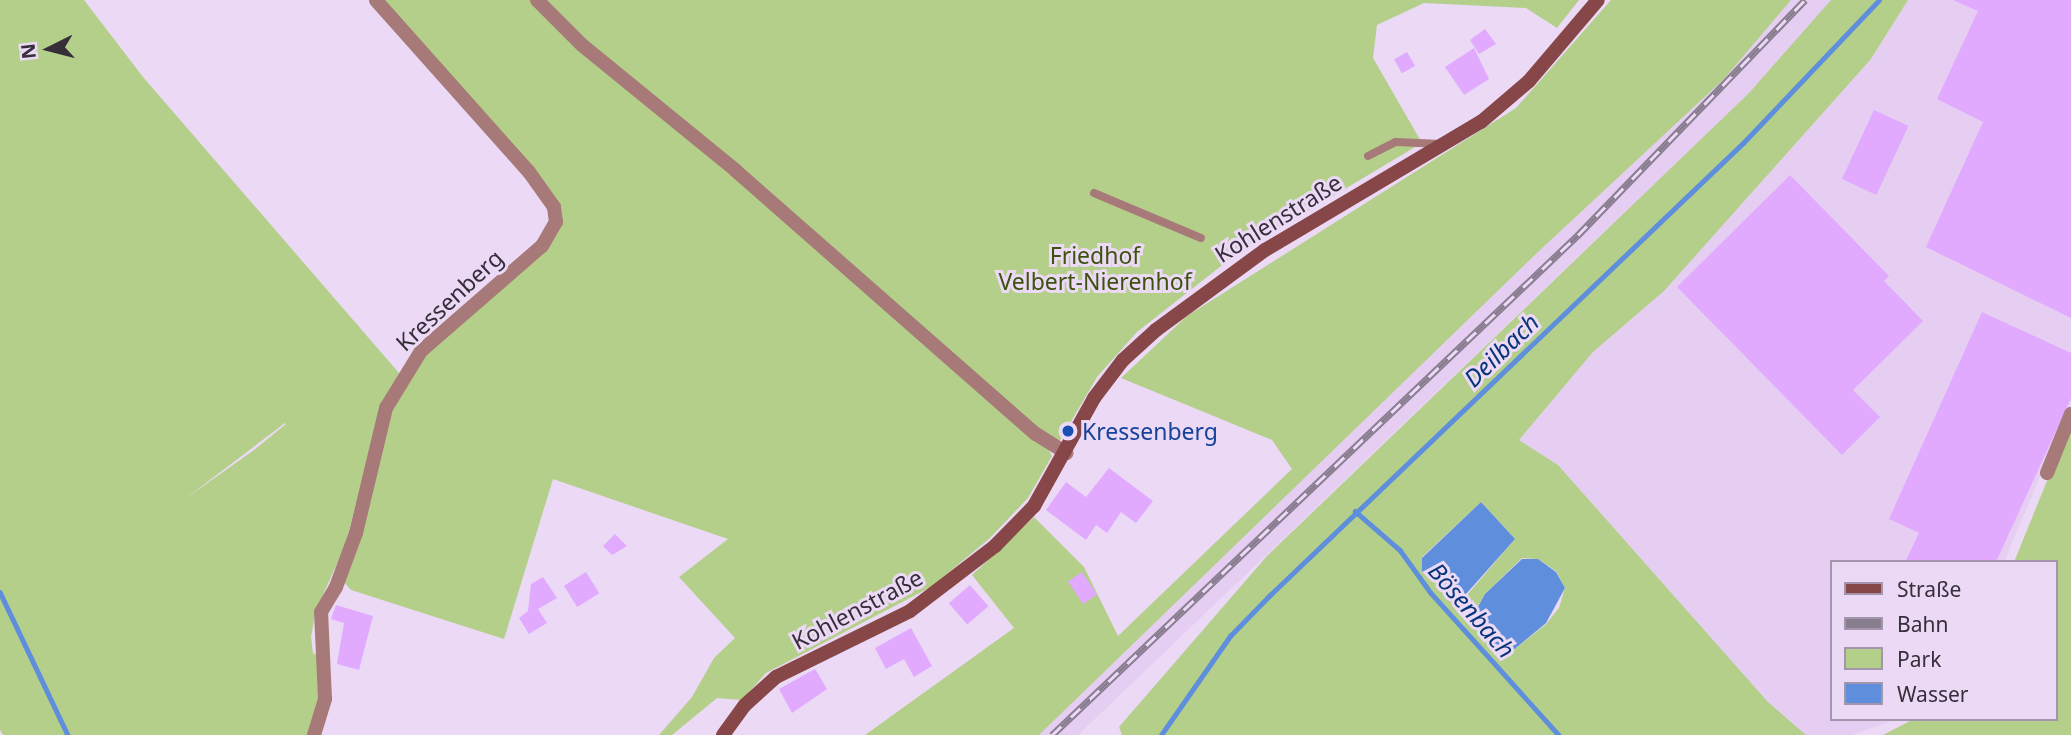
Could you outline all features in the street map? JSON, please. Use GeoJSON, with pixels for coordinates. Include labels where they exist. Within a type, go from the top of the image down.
{"type":"FeatureCollection","features":[{"type":"Feature","properties":{"kind":"main road","name":"Kohlenstraße"},"geometry":{"type":"LineString","coordinates":[[723,735],[745,705],[776,677],[910,611],[951,583],[1034,506],[1066,453],[1094,398],[1123,360],[1181,309],[1265,250],[1481,122],[1529,81],[1598,0]]}},
{"type":"Feature","properties":{"kind":"street","name":"Kressenberg"},"geometry":{"type":"LineString","coordinates":[[314,735],[325,699],[321,612],[336,587],[356,533],[386,408],[421,351],[542,246],[556,222],[554,207],[529,172],[376,0]]}},
{"type":"Feature","properties":{"kind":"street"},"geometry":{"type":"LineString","coordinates":[[537,0],[582,45],[735,170],[1036,434],[1066,453]]}},
{"type":"Feature","properties":{"kind":"street"},"geometry":{"type":"LineString","coordinates":[[2047,473],[2071,414]]}},
{"type":"Feature","properties":{"kind":"lane"},"geometry":{"type":"LineString","coordinates":[[1368,156],[1396,142],[1444,144]]}},
{"type":"Feature","properties":{"kind":"lane"},"geometry":{"type":"LineString","coordinates":[[1094,193],[1201,238]]}},
{"type":"Feature","properties":{"kind":"shaded area"},"geometry":{"type":"Polygon","coordinates":[[[1791,0],[1831,0],[1749,93],[1078,735],[1039,735],[1538,252],[1724,79],[1791,0]]]}},
{"type":"Feature","properties":{"kind":"shaded area"},"geometry":{"type":"Polygon","coordinates":[[[1908,0],[2071,0],[2071,403],[2005,560],[1829,560],[1829,721],[1891,721],[1852,735],[1806,735],[1768,702],[1558,465],[1519,440],[1593,352],[1664,291],[1872,58],[1908,0]]]}},
{"type":"Feature","properties":{"kind":"green space"},"geometry":{"type":"Polygon","coordinates":[[[0,0],[84,0],[143,77],[399,373],[377,423],[345,546],[316,610],[311,637],[313,653],[319,656],[321,706],[309,735],[3,735],[0,730],[0,0]],[[286,424],[185,499],[254,450],[286,424]]]}},
{"type":"Feature","properties":{"kind":"green space"},"geometry":{"type":"Polygon","coordinates":[[[380,0],[533,0],[1045,443],[1052,456],[1028,498],[990,538],[931,587],[766,673],[742,700],[717,698],[672,735],[659,735],[692,697],[714,658],[735,638],[679,577],[728,539],[553,479],[504,639],[351,590],[344,582],[382,430],[420,356],[545,248],[556,205],[380,0]]]}},
{"type":"Feature","properties":{"kind":"green space","name":"Friedhof Velbert-Nierenhof"},"geometry":{"type":"Polygon","coordinates":[[[542,0],[1579,0],[1557,28],[1526,8],[1424,3],[1377,25],[1373,58],[1422,143],[1239,252],[1137,332],[1097,377],[1059,442],[1030,423],[583,41],[542,0]]]}},
{"type":"Feature","properties":{"kind":"green space"},"geometry":{"type":"Polygon","coordinates":[[[1611,0],[1791,0],[1724,79],[1538,252],[1039,735],[865,735],[1014,628],[972,575],[1034,517],[1084,567],[1118,636],[1292,469],[1272,440],[1121,378],[1187,316],[1516,108],[1611,0]]]}},
{"type":"Feature","properties":{"kind":"green space"},"geometry":{"type":"Polygon","coordinates":[[[1831,0],[1908,0],[1871,59],[1664,291],[1593,352],[1519,440],[1558,465],[1768,702],[1806,735],[1122,735],[1119,727],[1267,556],[1749,93],[1831,0]],[[1481,502],[1422,557],[1422,572],[1454,598],[1467,595],[1515,539],[1481,502]],[[1522,558],[1485,594],[1473,615],[1486,638],[1505,657],[1546,624],[1559,608],[1565,588],[1556,571],[1538,559],[1522,558]]]}},
{"type":"Feature","properties":{"kind":"green space"},"geometry":{"type":"Polygon","coordinates":[[[2071,422],[2071,735],[1883,735],[1910,721],[2057,721],[2057,560],[2015,560],[2071,422]]]}},
{"type":"Feature","properties":{"kind":"water"},"geometry":{"type":"Polygon","coordinates":[[[1481,502],[1515,539],[1466,594],[1454,598],[1422,571],[1422,558],[1481,502]]]}},
{"type":"Feature","properties":{"kind":"water"},"geometry":{"type":"Polygon","coordinates":[[[1522,559],[1538,559],[1556,572],[1565,588],[1546,623],[1505,657],[1486,638],[1473,616],[1485,594],[1522,559]]]}},
{"type":"Feature","properties":{"kind":"building"},"geometry":{"type":"Polygon","coordinates":[[[1953,0],[2071,0],[2071,318],[1926,247],[1983,122],[1937,99],[1978,11],[1953,0]]]}},
{"type":"Feature","properties":{"kind":"building"},"geometry":{"type":"Polygon","coordinates":[[[1485,29],[1496,44],[1479,54],[1470,40],[1485,29]]]}},
{"type":"Feature","properties":{"kind":"building"},"geometry":{"type":"Polygon","coordinates":[[[1474,48],[1489,79],[1464,95],[1445,67],[1474,48]]]}},
{"type":"Feature","properties":{"kind":"building"},"geometry":{"type":"Polygon","coordinates":[[[1407,52],[1415,66],[1402,73],[1394,60],[1407,52]]]}},
{"type":"Feature","properties":{"kind":"building"},"geometry":{"type":"Polygon","coordinates":[[[1874,110],[1908,126],[1876,195],[1842,179],[1874,110]]]}},
{"type":"Feature","properties":{"kind":"building"},"geometry":{"type":"Polygon","coordinates":[[[1790,175],[1889,276],[1884,281],[1923,321],[1853,390],[1880,417],[1842,455],[1677,287],[1790,175]]]}},
{"type":"Feature","properties":{"kind":"building"},"geometry":{"type":"Polygon","coordinates":[[[1982,312],[2071,353],[2071,398],[1997,560],[1906,560],[1919,533],[1889,519],[1982,312]]]}},
{"type":"Feature","properties":{"kind":"building"},"geometry":{"type":"Polygon","coordinates":[[[1109,468],[1153,501],[1136,523],[1121,512],[1107,533],[1096,525],[1086,540],[1046,510],[1066,482],[1086,497],[1109,468]]]}},
{"type":"Feature","properties":{"kind":"building"},"geometry":{"type":"Polygon","coordinates":[[[615,534],[627,546],[612,555],[603,546],[615,534]]]}},
{"type":"Feature","properties":{"kind":"building"},"geometry":{"type":"Polygon","coordinates":[[[586,572],[599,593],[577,607],[564,586],[586,572]]]}},
{"type":"Feature","properties":{"kind":"building"},"geometry":{"type":"Polygon","coordinates":[[[1082,572],[1097,594],[1083,604],[1068,582],[1082,572]]]}},
{"type":"Feature","properties":{"kind":"building"},"geometry":{"type":"Polygon","coordinates":[[[543,577],[557,598],[538,609],[547,623],[529,634],[519,618],[528,611],[531,584],[543,577]]]}},
{"type":"Feature","properties":{"kind":"building"},"geometry":{"type":"Polygon","coordinates":[[[970,585],[988,606],[967,625],[949,603],[970,585]]]}},
{"type":"Feature","properties":{"kind":"building"},"geometry":{"type":"Polygon","coordinates":[[[336,605],[373,616],[359,670],[337,664],[344,623],[331,619],[336,605]]]}},
{"type":"Feature","properties":{"kind":"building"},"geometry":{"type":"Polygon","coordinates":[[[911,628],[932,666],[914,677],[904,659],[886,669],[875,648],[911,628]]]}},
{"type":"Feature","properties":{"kind":"building"},"geometry":{"type":"Polygon","coordinates":[[[815,669],[827,689],[792,713],[779,689],[815,669]]]}},
{"type":"Feature","properties":{"kind":"waterway","name":"Deilbach"},"geometry":{"type":"LineString","coordinates":[[1161,735],[1230,636],[1269,596],[1743,143],[1879,0]]}},
{"type":"Feature","properties":{"kind":"waterway","name":"Bösenbach"},"geometry":{"type":"LineString","coordinates":[[1355,511],[1400,550],[1431,593],[1559,735]]}},
{"type":"Feature","properties":{"kind":"waterway"},"geometry":{"type":"LineString","coordinates":[[0,592],[68,735]]}},
{"type":"Feature","properties":{"kind":"railway"},"geometry":{"type":"LineString","coordinates":[[1052,735],[1578,235],[1805,0]]}},
{"type":"Feature","properties":{"kind":"place","name":"Kressenberg"},"geometry":{"type":"Point","coordinates":[1068,431]}}]}
